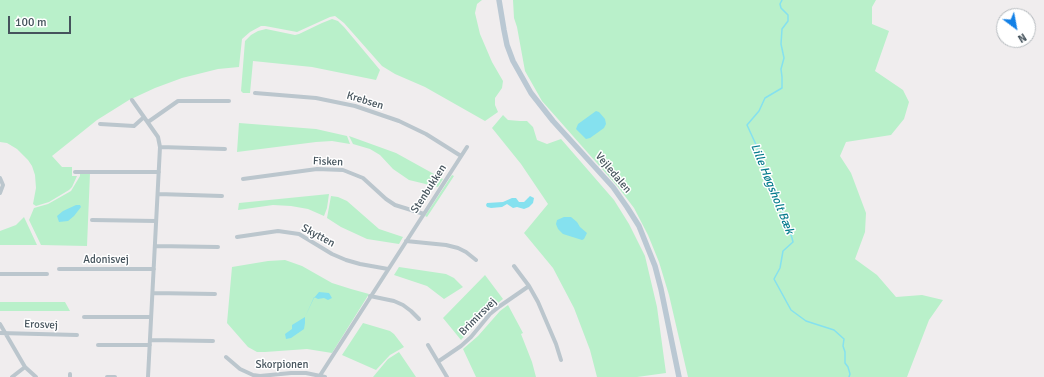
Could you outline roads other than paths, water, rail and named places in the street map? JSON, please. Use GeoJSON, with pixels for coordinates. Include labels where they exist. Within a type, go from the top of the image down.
{"type":"FeatureCollection","features":[{"type":"Feature","properties":{"kind":"street","name":"Vejledalen"},"geometry":{"type":"LineString","coordinates":[[499,0],[507,45],[513,61],[531,93],[553,121],[613,187],[639,226],[655,266],[679,377]]}},
{"type":"Feature","properties":{"kind":"street","name":"Krebsen"},"geometry":{"type":"LineString","coordinates":[[255,93],[316,98],[355,106],[399,121],[426,134],[461,156]]}},
{"type":"Feature","properties":{"kind":"street"},"geometry":{"type":"LineString","coordinates":[[132,100],[158,137],[160,147],[148,377]]}},
{"type":"Feature","properties":{"kind":"street"},"geometry":{"type":"LineString","coordinates":[[148,122],[178,101],[229,101]]}},
{"type":"Feature","properties":{"kind":"street"},"geometry":{"type":"LineString","coordinates":[[100,124],[134,126],[144,117]]}},
{"type":"Feature","properties":{"kind":"street"},"geometry":{"type":"LineString","coordinates":[[160,147],[225,149]]}},
{"type":"Feature","properties":{"kind":"street","name":"Stenbukken"},"geometry":{"type":"LineString","coordinates":[[319,376],[467,147]]}},
{"type":"Feature","properties":{"kind":"street","name":"Fisken"},"geometry":{"type":"LineString","coordinates":[[243,179],[317,169],[343,170],[363,178],[386,199],[395,205],[424,214]]}},
{"type":"Feature","properties":{"kind":"street"},"geometry":{"type":"LineString","coordinates":[[75,172],[159,172]]}},
{"type":"Feature","properties":{"kind":"street"},"geometry":{"type":"LineString","coordinates":[[0,178],[3,185],[0,193]]}},
{"type":"Feature","properties":{"kind":"street"},"geometry":{"type":"LineString","coordinates":[[158,194],[222,196]]}},
{"type":"Feature","properties":{"kind":"street"},"geometry":{"type":"LineString","coordinates":[[92,220],[156,221]]}},
{"type":"Feature","properties":{"kind":"street","name":"Skytten"},"geometry":{"type":"LineString","coordinates":[[238,237],[278,231],[294,233],[309,239],[332,254],[346,260],[388,269]]}},
{"type":"Feature","properties":{"kind":"street"},"geometry":{"type":"LineString","coordinates":[[406,241],[446,245],[458,248],[476,260]]}},
{"type":"Feature","properties":{"kind":"street"},"geometry":{"type":"LineString","coordinates":[[155,246],[218,247]]}},
{"type":"Feature","properties":{"kind":"street"},"geometry":{"type":"LineString","coordinates":[[514,266],[530,286],[547,320],[561,360]]}},
{"type":"Feature","properties":{"kind":"street","name":"Adonisvej"},"geometry":{"type":"LineString","coordinates":[[59,270],[154,269]]}},
{"type":"Feature","properties":{"kind":"street"},"geometry":{"type":"LineString","coordinates":[[0,274],[47,274]]}},
{"type":"Feature","properties":{"kind":"street","name":"Brimirsvej"},"geometry":{"type":"LineString","coordinates":[[439,361],[471,337],[490,314],[530,286]]}},
{"type":"Feature","properties":{"kind":"street"},"geometry":{"type":"LineString","coordinates":[[153,293],[215,294]]}},
{"type":"Feature","properties":{"kind":"street"},"geometry":{"type":"LineString","coordinates":[[370,296],[394,301],[403,305],[419,319]]}},
{"type":"Feature","properties":{"kind":"street"},"geometry":{"type":"LineString","coordinates":[[84,317],[151,317]]}},
{"type":"Feature","properties":{"kind":"street"},"geometry":{"type":"LineString","coordinates":[[0,324],[2,333],[25,366],[36,377]]}},
{"type":"Feature","properties":{"kind":"street","name":"Erosvej"},"geometry":{"type":"LineString","coordinates":[[2,333],[77,335]]}},
{"type":"Feature","properties":{"kind":"street"},"geometry":{"type":"LineString","coordinates":[[98,345],[213,341]]}},
{"type":"Feature","properties":{"kind":"street"},"geometry":{"type":"LineString","coordinates":[[428,345],[439,361],[447,377]]}},
{"type":"Feature","properties":{"kind":"street","name":"Skorpionen"},"geometry":{"type":"LineString","coordinates":[[226,357],[240,369],[253,375],[260,376],[306,373],[319,376]]}},
{"type":"Feature","properties":{"kind":"street"},"geometry":{"type":"LineString","coordinates":[[12,377],[25,366]]}},
{"type":"Feature","properties":{"kind":"street"},"geometry":{"type":"LineString","coordinates":[[319,376],[325,377]]}},
{"type":"Feature","properties":{"kind":"street"},"geometry":{"type":"LineString","coordinates":[[107,377],[115,377]]}},
{"type":"Feature","properties":{"kind":"street"},"geometry":{"type":"LineString","coordinates":[[672,377],[679,377]]}},
{"type":"Feature","properties":{"kind":"water"},"geometry":{"type":"Polygon","coordinates":[[[596,111],[599,112],[605,119],[606,124],[604,128],[590,138],[586,139],[576,129],[578,124],[596,111]]]}},
{"type":"Feature","properties":{"kind":"water"},"geometry":{"type":"Polygon","coordinates":[[[530,196],[534,198],[533,203],[524,209],[517,207],[513,208],[507,204],[502,207],[491,208],[487,207],[486,205],[487,203],[503,202],[512,198],[516,198],[519,202],[524,202],[530,196]]]}},
{"type":"Feature","properties":{"kind":"water"},"geometry":{"type":"Polygon","coordinates":[[[76,205],[80,205],[81,207],[74,216],[68,221],[59,222],[57,216],[63,211],[76,205]]]}},
{"type":"Feature","properties":{"kind":"water"},"geometry":{"type":"Polygon","coordinates":[[[564,217],[571,217],[587,233],[584,239],[582,240],[563,234],[558,229],[556,224],[557,220],[564,217]]]}},
{"type":"Feature","properties":{"kind":"water"},"geometry":{"type":"Polygon","coordinates":[[[319,292],[329,293],[332,298],[328,300],[324,298],[318,299],[315,297],[319,292]]]}},
{"type":"Feature","properties":{"kind":"water"},"geometry":{"type":"Polygon","coordinates":[[[305,317],[304,329],[291,338],[286,339],[285,334],[292,329],[292,325],[305,317]]]}},
{"type":"Feature","properties":{"kind":"waterway","name":"Lille Høgsholt Bæk"},"geometry":{"type":"LineString","coordinates":[[782,0],[780,4],[781,8],[788,15],[788,21],[782,29],[781,44],[784,58],[781,69],[782,88],[765,98],[759,111],[747,125],[758,149],[769,185],[786,219],[793,242],[783,251],[780,268],[774,279],[791,310],[806,321],[834,330],[844,339],[843,346],[845,352],[845,363],[848,367],[850,374],[849,377]]}}]}
